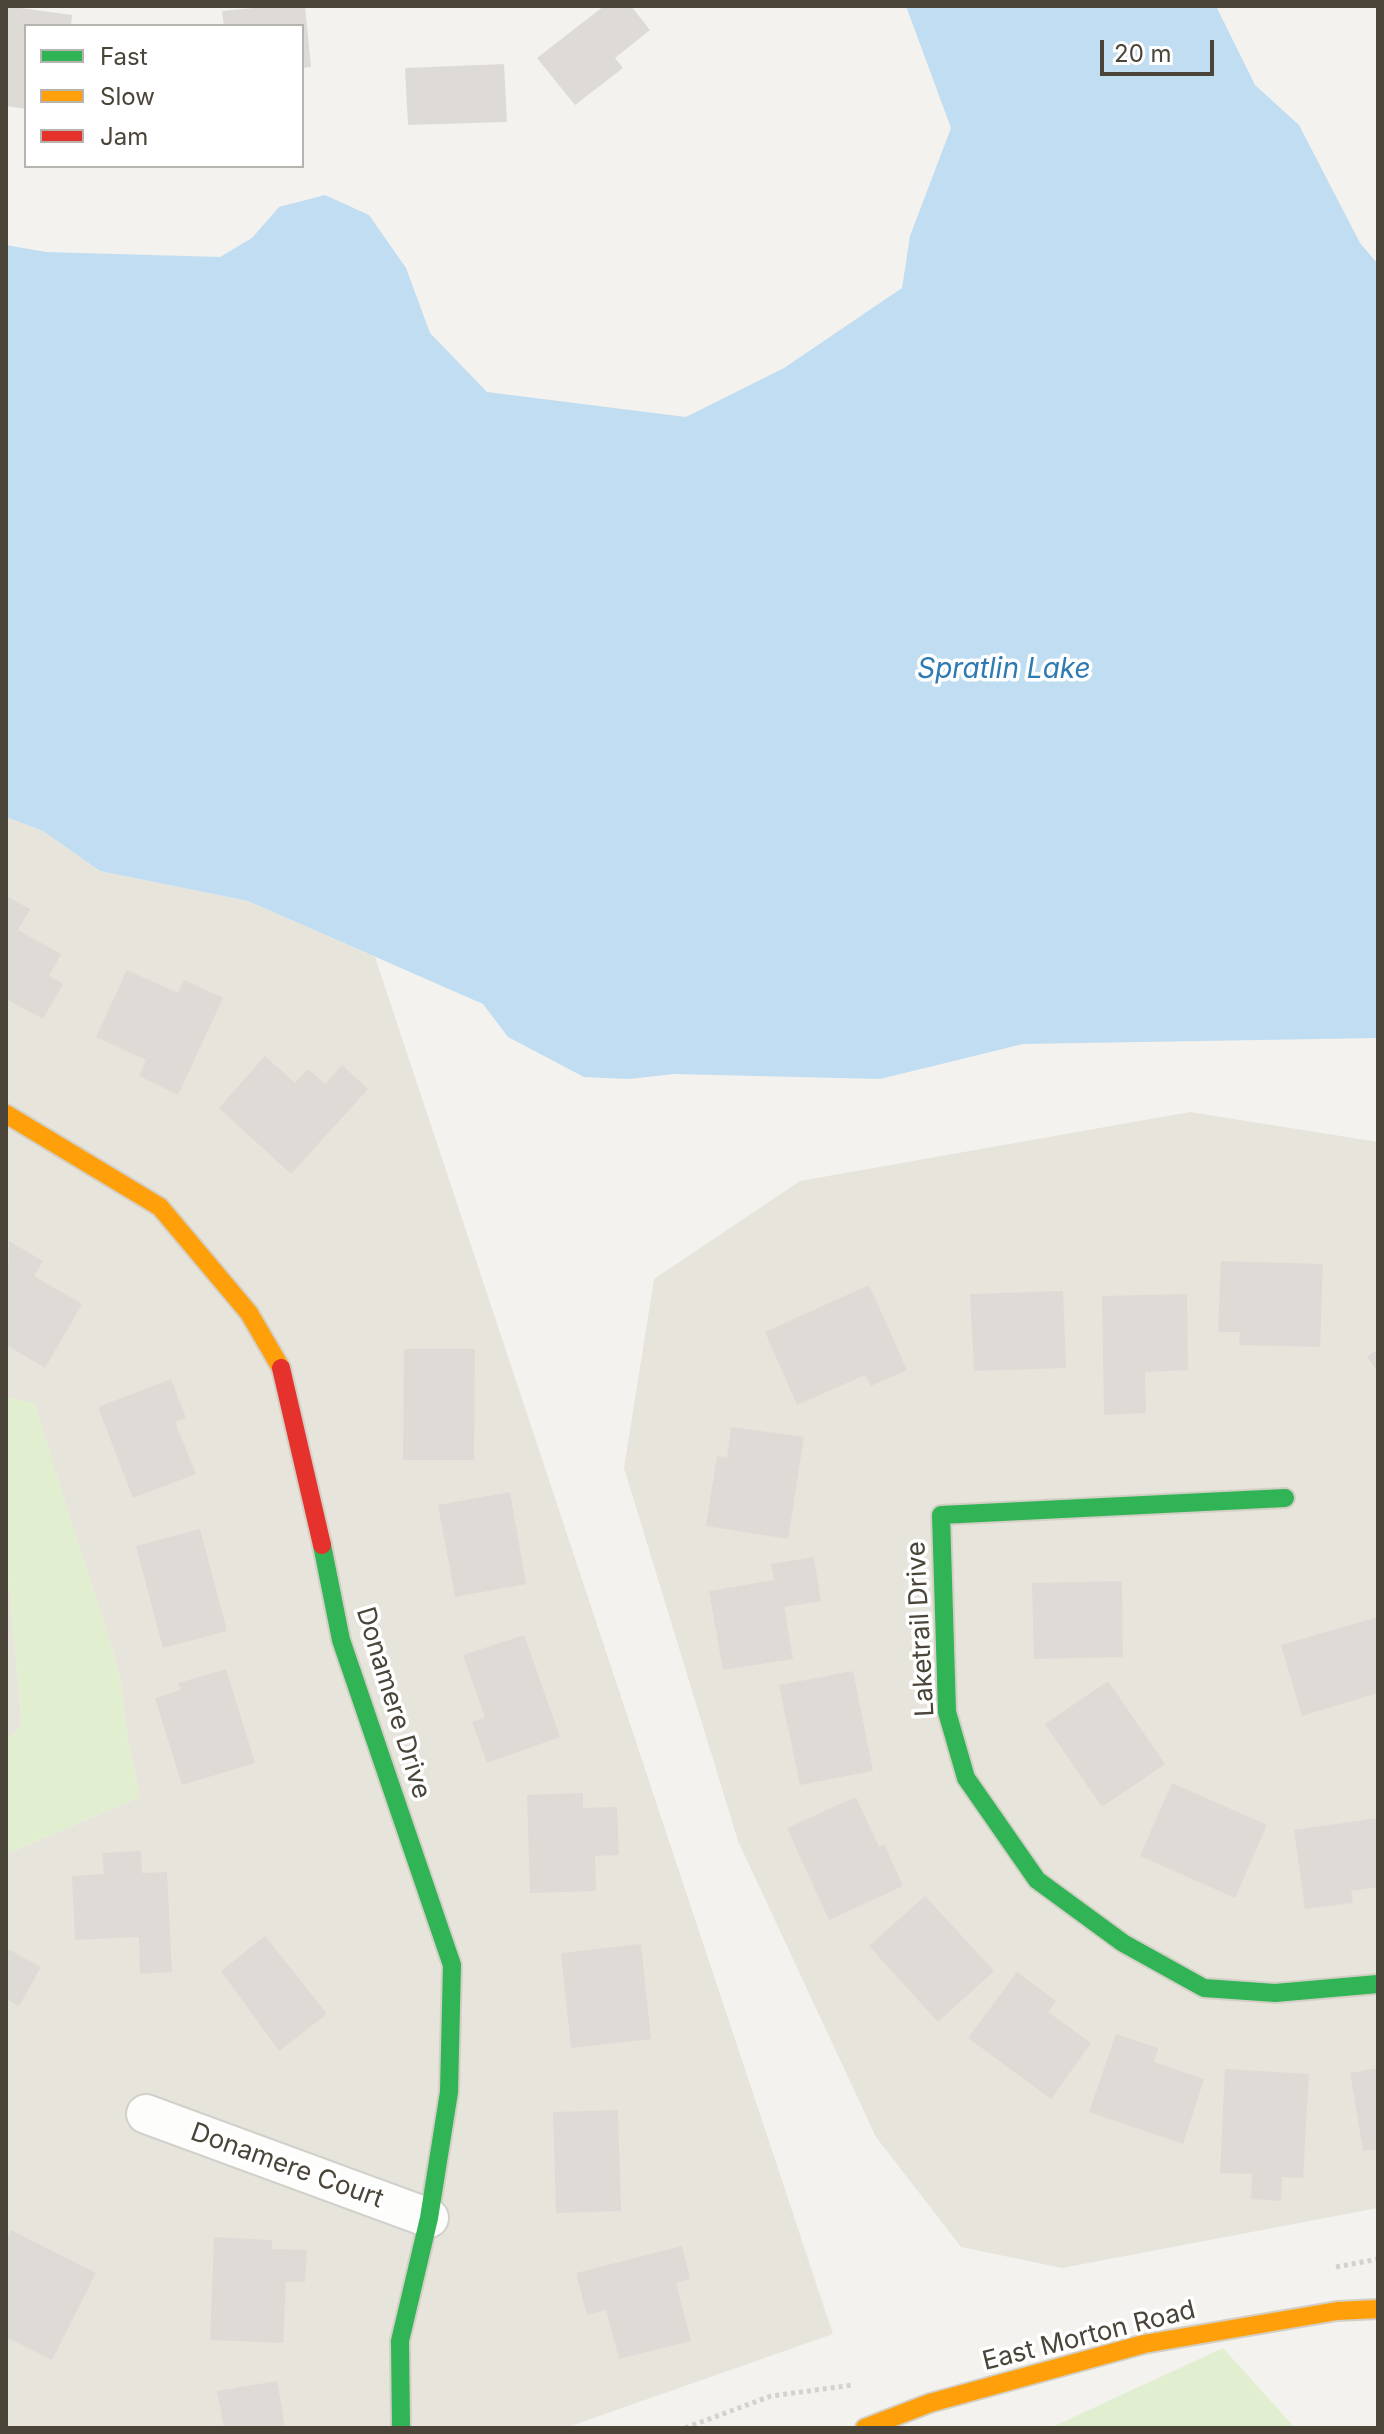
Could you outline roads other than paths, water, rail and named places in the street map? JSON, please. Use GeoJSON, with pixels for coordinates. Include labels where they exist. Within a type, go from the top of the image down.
{"type":"FeatureCollection","features":[{"type":"Feature","properties":{"kind":"street","name":"Donamere Drive"},"geometry":{"type":"LineString","coordinates":[[6,1114],[160,1207],[249,1313],[282,1369],[306,1462],[341,1640],[452,1965],[449,2092],[429,2218],[400,2341],[401,2428]]}},
{"type":"Feature","properties":{"kind":"street","name":"Laketrail Drive"},"geometry":{"type":"LineString","coordinates":[[1285,1498],[941,1515],[947,1712],[966,1778],[1037,1880],[1123,1943],[1204,1988],[1275,1993],[1378,1984]]}},
{"type":"Feature","properties":{"kind":"street","name":"Donamere Court"},"geometry":{"type":"LineString","coordinates":[[146,2114],[429,2218]]}},
{"type":"Feature","properties":{"kind":"street","name":"East Morton Road"},"geometry":{"type":"LineString","coordinates":[[865,2428],[930,2403],[1144,2344],[1337,2311],[1378,2309]]}},
{"type":"Feature","properties":{"kind":"water","name":"Spratlin Lake"},"geometry":{"type":"Polygon","coordinates":[[[906,6],[1216,6],[1255,85],[1299,125],[1360,243],[1378,264],[1378,1038],[1023,1044],[880,1079],[674,1074],[629,1079],[584,1077],[508,1037],[483,1004],[248,901],[100,871],[43,831],[6,817],[6,245],[46,252],[220,257],[252,238],[279,207],[325,195],[369,215],[406,268],[430,333],[487,392],[686,417],[784,368],[902,288],[910,236],[951,128],[906,6]]]}}]}
